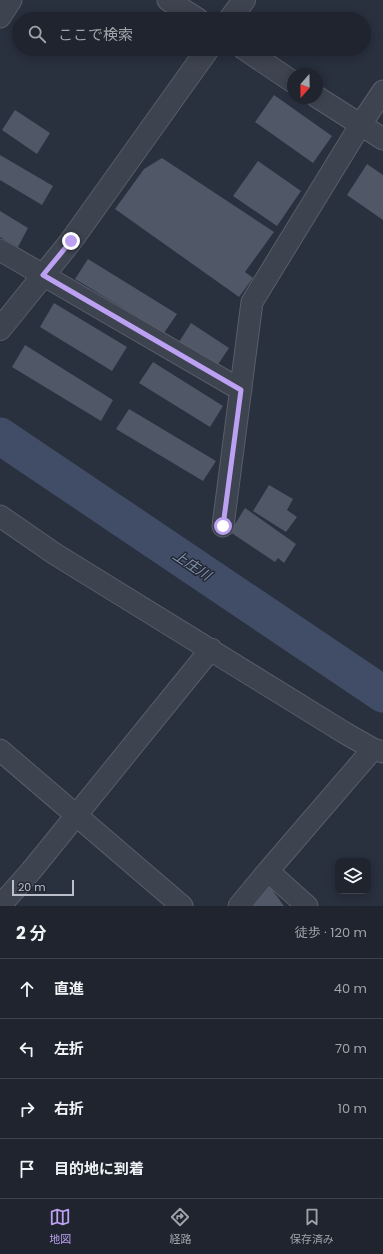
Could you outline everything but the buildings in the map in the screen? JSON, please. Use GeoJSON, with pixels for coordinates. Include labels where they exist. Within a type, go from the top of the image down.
{"type":"FeatureCollection","features":[{"type":"Feature","properties":{"kind":"street"},"geometry":{"type":"LineString","coordinates":[[0,17],[11,0]]}},
{"type":"Feature","properties":{"kind":"street"},"geometry":{"type":"LineString","coordinates":[[168,0],[187,12]]}},
{"type":"Feature","properties":{"kind":"street"},"geometry":{"type":"LineString","coordinates":[[235,12],[244,0]]}},
{"type":"Feature","properties":{"kind":"street"},"geometry":{"type":"LineString","coordinates":[[0,329],[71,241],[203,56]]}},
{"type":"Feature","properties":{"kind":"street"},"geometry":{"type":"LineString","coordinates":[[254,56],[287,78]]}},
{"type":"Feature","properties":{"kind":"street"},"geometry":{"type":"LineString","coordinates":[[223,526],[252,302],[361,124],[383,91]]}},
{"type":"Feature","properties":{"kind":"street"},"geometry":{"type":"LineString","coordinates":[[323,101],[383,139]]}},
{"type":"Feature","properties":{"kind":"street"},"geometry":{"type":"LineString","coordinates":[[0,250],[241,390]]}},
{"type":"Feature","properties":{"kind":"street"},"geometry":{"type":"LineString","coordinates":[[0,516],[56,554],[345,733],[378,750],[268,871],[239,906]]}},
{"type":"Feature","properties":{"kind":"street"},"geometry":{"type":"LineString","coordinates":[[0,906],[31,871],[211,649]]}},
{"type":"Feature","properties":{"kind":"street"},"geometry":{"type":"LineString","coordinates":[[0,750],[182,906]]}},
{"type":"Feature","properties":{"kind":"street"},"geometry":{"type":"LineString","coordinates":[[268,871],[306,906]]}},
{"type":"Feature","properties":{"kind":"waterway","name":"上庄川"},"geometry":{"type":"LineString","coordinates":[[0,436],[383,694]]}},
{"type":"Feature","properties":{"kind":"route"},"geometry":{"type":"LineString","coordinates":[[71,241],[43,275],[241,390],[223,526]]}}]}
